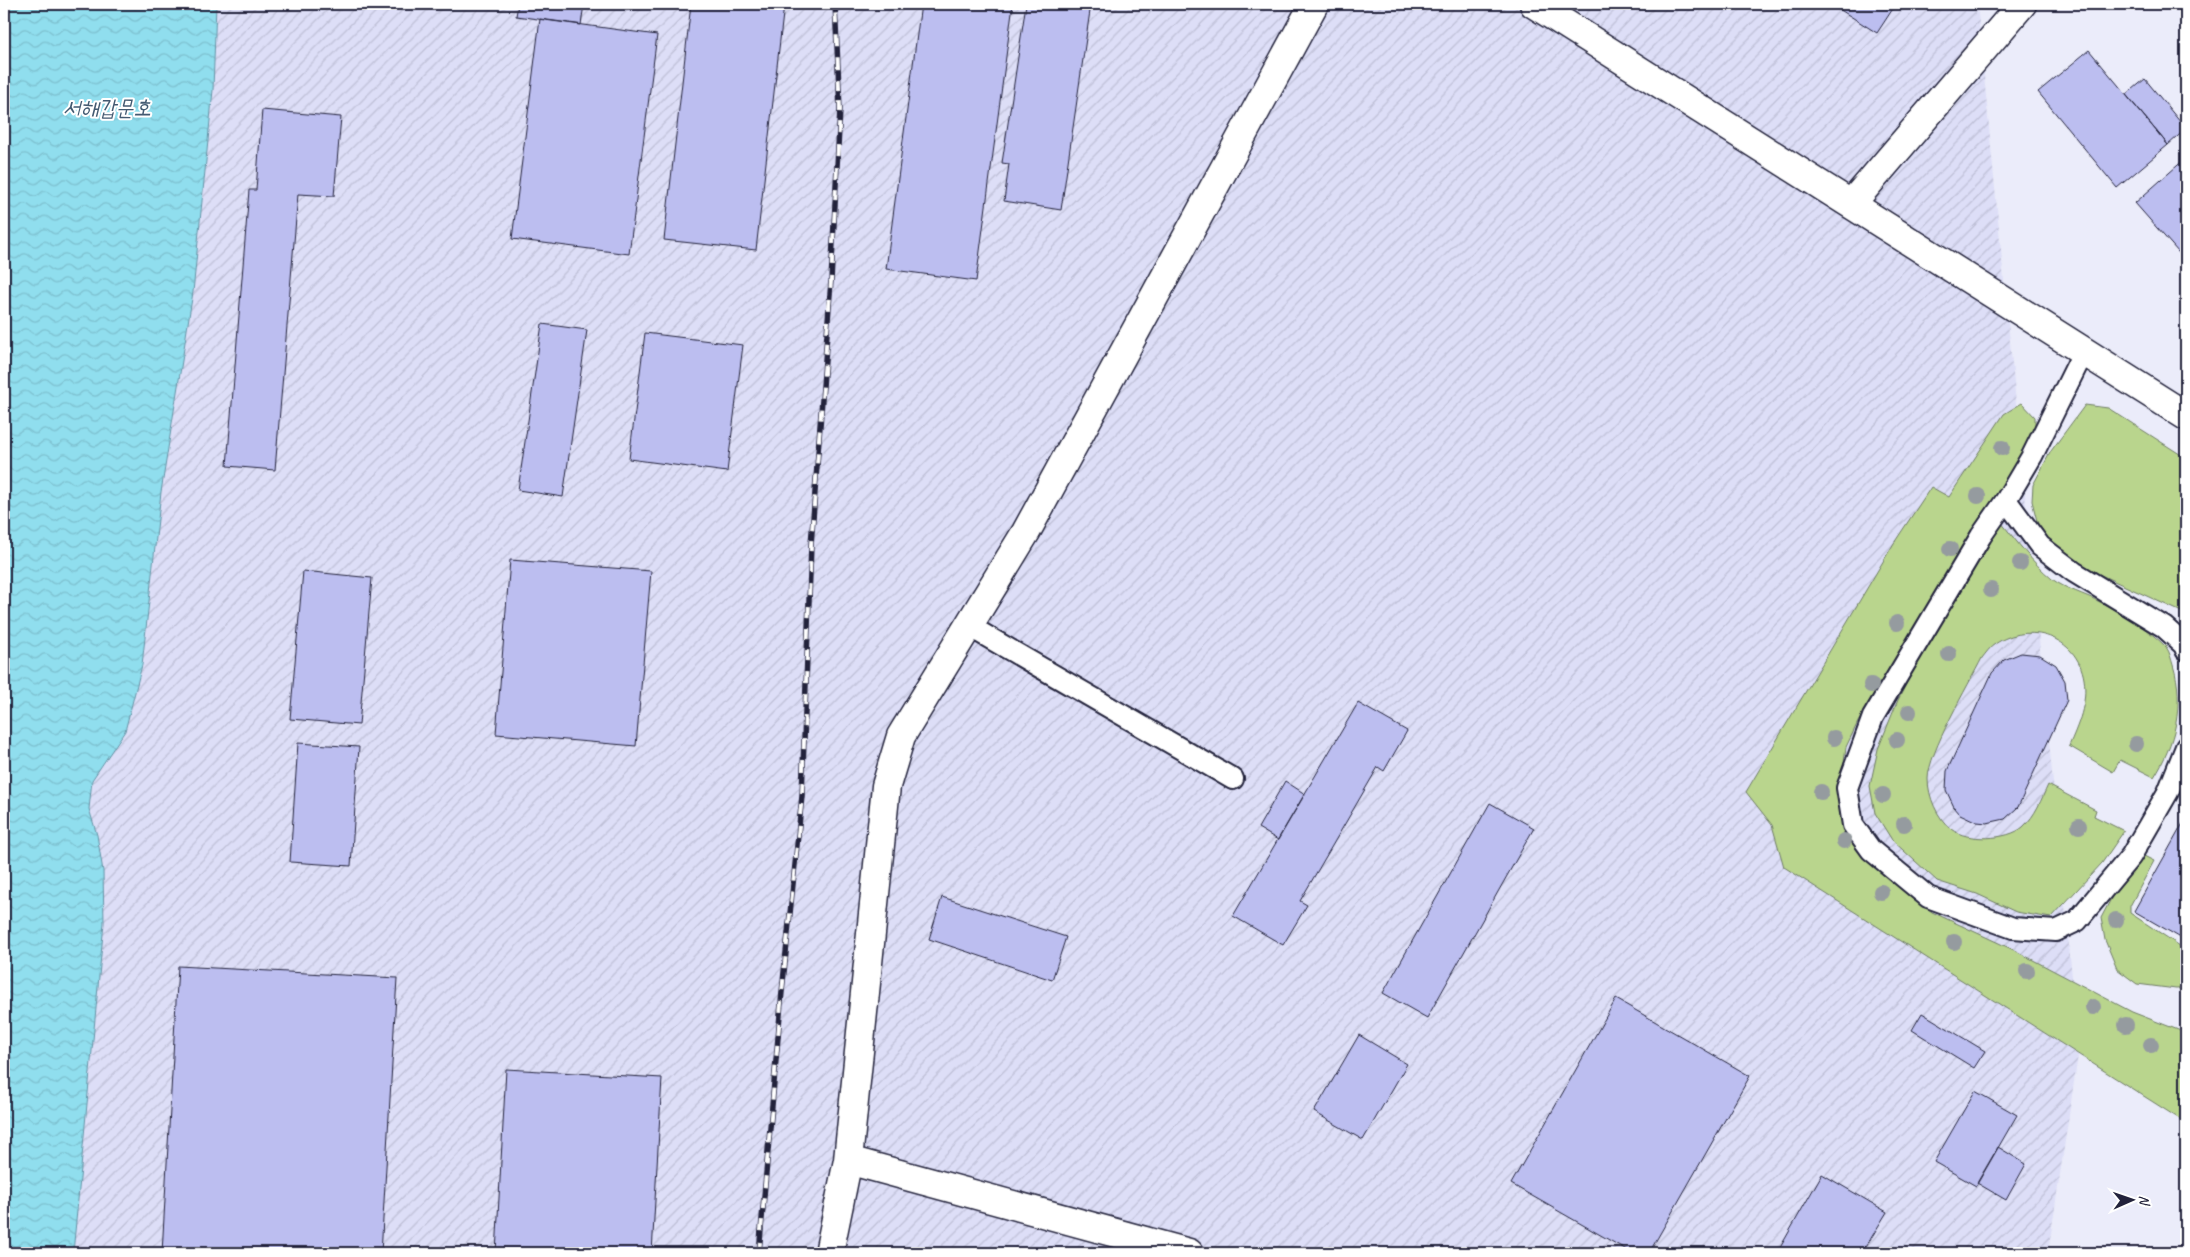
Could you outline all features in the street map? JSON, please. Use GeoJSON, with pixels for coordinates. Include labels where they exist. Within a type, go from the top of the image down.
{"type":"FeatureCollection","features":[{"type":"Feature","properties":{"kind":"street"},"geometry":{"type":"LineString","coordinates":[[829,1253],[848,1160],[886,786],[901,736],[1026,532],[1314,4]]}},
{"type":"Feature","properties":{"kind":"street"},"geometry":{"type":"LineString","coordinates":[[1534,4],[2186,416]]}},
{"type":"Feature","properties":{"kind":"street"},"geometry":{"type":"LineString","coordinates":[[1851,204],[2022,4]]}},
{"type":"Feature","properties":{"kind":"street"},"geometry":{"type":"LineString","coordinates":[[848,1160],[1189,1253]]}},
{"type":"Feature","properties":{"kind":"lane"},"geometry":{"type":"LineString","coordinates":[[2084,351],[2032,456],[2006,500],[1981,536],[1872,717],[1847,788],[1853,825],[1871,850],[1928,897],[2013,928],[2056,931],[2077,921],[2131,856],[2168,792],[2186,747]]}},
{"type":"Feature","properties":{"kind":"lane"},"geometry":{"type":"LineString","coordinates":[[2006,500],[2040,546],[2074,572],[2164,627],[2184,645],[2186,650]]}},
{"type":"Feature","properties":{"kind":"lane"},"geometry":{"type":"LineString","coordinates":[[969,626],[1233,779]]}},
{"type":"Feature","properties":{"kind":"shaded area"},"geometry":{"type":"Polygon","coordinates":[[[216,4],[1977,4],[2079,1049],[2048,1253],[73,1253],[104,923],[103,871],[97,835],[89,809],[92,780],[125,731],[142,665],[161,492],[193,292],[213,90],[216,4]]]}},
{"type":"Feature","properties":{"kind":"green space"},"geometry":{"type":"Polygon","coordinates":[[[2022,403],[2035,417],[2035,435],[1885,675],[1858,722],[1846,747],[1841,783],[1842,808],[1851,839],[1874,865],[1932,912],[2016,951],[2132,1012],[2186,1033],[2186,1123],[1784,867],[1772,825],[1746,792],[1894,543],[1931,487],[1949,497],[2004,414],[2022,403]]]}},
{"type":"Feature","properties":{"kind":"green space"},"geometry":{"type":"Polygon","coordinates":[[[2085,405],[2108,408],[2186,458],[2186,614],[2077,564],[2053,547],[2039,529],[2032,501],[2033,485],[2051,451],[2085,405]]]}},
{"type":"Feature","properties":{"kind":"green space"},"geometry":{"type":"Polygon","coordinates":[[[2001,522],[2031,559],[2052,579],[2117,612],[2159,640],[2166,647],[2173,665],[2178,694],[2176,723],[2168,751],[2154,777],[2120,760],[2113,772],[2069,746],[2079,722],[2085,697],[2085,688],[2080,664],[2072,652],[2062,643],[2050,637],[2022,634],[2008,637],[1993,645],[1982,658],[1942,736],[1930,767],[1928,786],[1934,806],[1941,819],[1951,829],[1967,836],[1987,838],[2008,835],[2023,827],[2031,817],[2048,785],[2096,810],[2094,816],[2124,831],[2102,863],[2051,918],[2016,912],[1977,894],[1937,881],[1892,840],[1875,813],[1870,786],[1878,749],[1898,700],[1933,632],[2001,522]]]}},
{"type":"Feature","properties":{"kind":"green space"},"geometry":{"type":"Polygon","coordinates":[[[2144,856],[2154,861],[2130,906],[2130,913],[2186,950],[2186,988],[2176,989],[2137,984],[2117,969],[2105,940],[2101,918],[2115,891],[2144,856]]]}},
{"type":"Feature","properties":{"kind":"water","name":"서해갑문호"},"geometry":{"type":"Polygon","coordinates":[[[4,4],[216,4],[213,90],[193,292],[161,492],[142,665],[125,731],[92,780],[89,809],[97,835],[103,871],[104,923],[73,1253],[4,1253],[4,4]]]}},
{"type":"Feature","properties":{"kind":"building"},"geometry":{"type":"Polygon","coordinates":[[[518,4],[584,4],[581,25],[516,16],[518,4]]]}},
{"type":"Feature","properties":{"kind":"building"},"geometry":{"type":"Polygon","coordinates":[[[691,4],[784,5],[756,250],[664,240],[691,4]]]}},
{"type":"Feature","properties":{"kind":"building"},"geometry":{"type":"Polygon","coordinates":[[[921,4],[1013,4],[976,281],[886,269],[921,4]]]}},
{"type":"Feature","properties":{"kind":"building"},"geometry":{"type":"Polygon","coordinates":[[[1026,4],[1091,4],[1061,210],[1004,201],[1009,164],[1002,163],[1026,4]]]}},
{"type":"Feature","properties":{"kind":"building"},"geometry":{"type":"Polygon","coordinates":[[[1831,4],[1896,4],[1877,33],[1831,4]]]}},
{"type":"Feature","properties":{"kind":"building"},"geometry":{"type":"Polygon","coordinates":[[[2161,4],[2174,4],[2170,10],[2161,4]]]}},
{"type":"Feature","properties":{"kind":"building"},"geometry":{"type":"Polygon","coordinates":[[[540,19],[657,35],[629,254],[512,239],[540,19]]]}},
{"type":"Feature","properties":{"kind":"building"},"geometry":{"type":"Polygon","coordinates":[[[2089,50],[2168,145],[2117,188],[2038,92],[2089,50]]]}},
{"type":"Feature","properties":{"kind":"building"},"geometry":{"type":"Polygon","coordinates":[[[2145,79],[2186,129],[2168,145],[2126,95],[2145,79]]]}},
{"type":"Feature","properties":{"kind":"building"},"geometry":{"type":"Polygon","coordinates":[[[262,110],[341,117],[334,196],[298,194],[275,470],[227,466],[249,190],[256,190],[262,110]]]}},
{"type":"Feature","properties":{"kind":"building"},"geometry":{"type":"Polygon","coordinates":[[[2186,158],[2186,261],[2135,203],[2186,158]]]}},
{"type":"Feature","properties":{"kind":"building"},"geometry":{"type":"Polygon","coordinates":[[[542,324],[587,330],[563,497],[518,490],[542,324]]]}},
{"type":"Feature","properties":{"kind":"building"},"geometry":{"type":"Polygon","coordinates":[[[645,333],[743,345],[727,472],[629,459],[645,333]]]}},
{"type":"Feature","properties":{"kind":"building"},"geometry":{"type":"Polygon","coordinates":[[[510,560],[651,571],[636,746],[496,734],[510,560]]]}},
{"type":"Feature","properties":{"kind":"building"},"geometry":{"type":"Polygon","coordinates":[[[303,571],[372,578],[359,725],[290,719],[303,571]]]}},
{"type":"Feature","properties":{"kind":"building"},"geometry":{"type":"Polygon","coordinates":[[[2021,653],[2040,655],[2056,665],[2065,681],[2067,700],[2018,807],[2005,819],[1987,823],[1977,822],[1960,814],[1954,807],[1946,790],[1947,771],[1992,673],[2004,660],[2021,653]]]}},
{"type":"Feature","properties":{"kind":"building"},"geometry":{"type":"Polygon","coordinates":[[[1358,703],[1407,731],[1384,771],[1378,767],[1300,901],[1307,905],[1283,945],[1233,916],[1358,703]]]}},
{"type":"Feature","properties":{"kind":"building"},"geometry":{"type":"Polygon","coordinates":[[[298,743],[359,747],[351,866],[290,862],[298,743]]]}},
{"type":"Feature","properties":{"kind":"building"},"geometry":{"type":"Polygon","coordinates":[[[1285,781],[1305,794],[1278,840],[1258,828],[1285,781]]]}},
{"type":"Feature","properties":{"kind":"building"},"geometry":{"type":"Polygon","coordinates":[[[1490,803],[1534,828],[1427,1018],[1383,993],[1490,803]]]}},
{"type":"Feature","properties":{"kind":"building"},"geometry":{"type":"Polygon","coordinates":[[[2186,818],[2186,941],[2134,911],[2186,818]]]}},
{"type":"Feature","properties":{"kind":"building"},"geometry":{"type":"Polygon","coordinates":[[[942,897],[1066,937],[1052,980],[929,939],[942,897]]]}},
{"type":"Feature","properties":{"kind":"building"},"geometry":{"type":"Polygon","coordinates":[[[178,966],[397,978],[381,1253],[162,1253],[178,966]]]}},
{"type":"Feature","properties":{"kind":"building"},"geometry":{"type":"Polygon","coordinates":[[[1616,999],[1750,1076],[1649,1253],[1632,1253],[1511,1184],[1616,999]]]}},
{"type":"Feature","properties":{"kind":"building"},"geometry":{"type":"Polygon","coordinates":[[[1922,1013],[1985,1051],[1974,1068],[1912,1030],[1922,1013]]]}},
{"type":"Feature","properties":{"kind":"building"},"geometry":{"type":"Polygon","coordinates":[[[1359,1035],[1407,1064],[1363,1140],[1314,1112],[1359,1035]]]}},
{"type":"Feature","properties":{"kind":"building"},"geometry":{"type":"Polygon","coordinates":[[[506,1069],[662,1078],[652,1253],[496,1253],[506,1069]]]}},
{"type":"Feature","properties":{"kind":"building"},"geometry":{"type":"Polygon","coordinates":[[[1975,1091],[2017,1115],[1976,1186],[1934,1162],[1975,1091]]]}},
{"type":"Feature","properties":{"kind":"building"},"geometry":{"type":"Polygon","coordinates":[[[1998,1147],[2026,1164],[2006,1200],[1977,1183],[1998,1147]]]}},
{"type":"Feature","properties":{"kind":"building"},"geometry":{"type":"Polygon","coordinates":[[[1822,1174],[1887,1212],[1862,1253],[1777,1253],[1822,1174]]]}},
{"type":"Feature","properties":{"kind":"railway"},"geometry":{"type":"LineString","coordinates":[[759,1253],[782,992],[802,796],[811,545],[831,281],[840,109],[835,4]]}}]}
